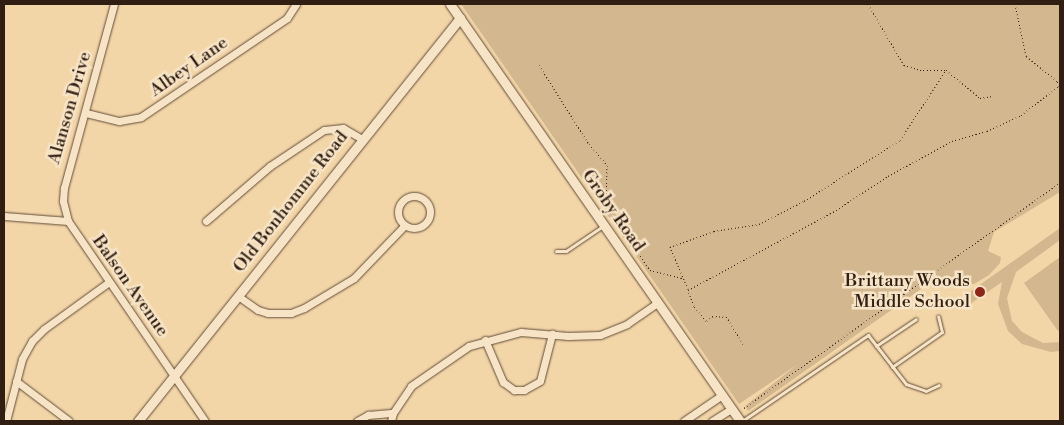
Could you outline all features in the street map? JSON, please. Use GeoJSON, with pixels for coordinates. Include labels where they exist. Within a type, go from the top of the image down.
{"type":"FeatureCollection","features":[{"type":"Feature","properties":{"kind":"street","name":"Alanson Drive"},"geometry":{"type":"LineString","coordinates":[[68,221],[63,201],[64,188],[114,4]]}},
{"type":"Feature","properties":{"kind":"street","name":"Albey Lane"},"geometry":{"type":"LineString","coordinates":[[86,112],[119,122],[141,117],[287,18],[296,4]]}},
{"type":"Feature","properties":{"kind":"street"},"geometry":{"type":"LineString","coordinates":[[450,4],[460,18]]}},
{"type":"Feature","properties":{"kind":"street","name":"Old Bonhomme Road"},"geometry":{"type":"LineString","coordinates":[[138,421],[362,138],[460,18]]}},
{"type":"Feature","properties":{"kind":"street","name":"Groby Road"},"geometry":{"type":"LineString","coordinates":[[460,18],[741,421]]}},
{"type":"Feature","properties":{"kind":"street"},"geometry":{"type":"LineString","coordinates":[[206,221],[270,166],[324,130],[343,128],[362,138]]}},
{"type":"Feature","properties":{"kind":"street"},"geometry":{"type":"LineString","coordinates":[[238,296],[258,310],[268,313],[291,313],[304,308],[354,278],[404,226],[420,227],[428,220],[430,210],[422,198],[413,196],[399,206],[404,226]]}},
{"type":"Feature","properties":{"kind":"street"},"geometry":{"type":"LineString","coordinates":[[4,216],[68,221]]}},
{"type":"Feature","properties":{"kind":"street","name":"Balson Avenue"},"geometry":{"type":"LineString","coordinates":[[68,221],[205,421]]}},
{"type":"Feature","properties":{"kind":"street"},"geometry":{"type":"LineString","coordinates":[[6,421],[25,354],[37,335],[109,282]]}},
{"type":"Feature","properties":{"kind":"street"},"geometry":{"type":"LineString","coordinates":[[391,421],[392,413],[403,394],[421,376],[452,355],[485,340],[521,332],[600,335],[627,324],[657,303]]}},
{"type":"Feature","properties":{"kind":"street"},"geometry":{"type":"LineString","coordinates":[[485,340],[503,382],[514,390],[524,390],[540,381],[552,334]]}},
{"type":"Feature","properties":{"kind":"street"},"geometry":{"type":"LineString","coordinates":[[16,381],[69,421]]}},
{"type":"Feature","properties":{"kind":"street"},"geometry":{"type":"LineString","coordinates":[[684,421],[722,395]]}},
{"type":"Feature","properties":{"kind":"street"},"geometry":{"type":"LineString","coordinates":[[712,421],[731,409]]}},
{"type":"Feature","properties":{"kind":"street"},"geometry":{"type":"LineString","coordinates":[[357,421],[368,415],[392,413]]}},
{"type":"Feature","properties":{"kind":"lane"},"geometry":{"type":"LineString","coordinates":[[556,251],[566,251],[604,226]]}},
{"type":"Feature","properties":{"kind":"lane"},"geometry":{"type":"LineString","coordinates":[[892,367],[942,332],[938,316]]}},
{"type":"Feature","properties":{"kind":"lane"},"geometry":{"type":"LineString","coordinates":[[876,346],[916,319]]}},
{"type":"Feature","properties":{"kind":"lane"},"geometry":{"type":"LineString","coordinates":[[741,421],[868,335],[906,384],[926,392],[939,385]]}},
{"type":"Feature","properties":{"kind":"path"},"geometry":{"type":"LineString","coordinates":[[868,4],[904,65],[920,70],[946,70],[980,98],[993,96]]}},
{"type":"Feature","properties":{"kind":"path"},"geometry":{"type":"LineString","coordinates":[[688,290],[833,212],[941,147],[1002,124],[1054,92],[1058,82],[1026,56],[1015,4]]}},
{"type":"Feature","properties":{"kind":"path"},"geometry":{"type":"LineString","coordinates":[[539,65],[589,144],[606,162],[606,207],[650,270],[682,278]]}},
{"type":"Feature","properties":{"kind":"path"},"geometry":{"type":"LineString","coordinates":[[743,344],[726,317],[713,316],[706,321],[694,306],[670,248],[714,231],[759,224],[804,202],[900,140],[946,70]]}},
{"type":"Feature","properties":{"kind":"path"},"geometry":{"type":"LineString","coordinates":[[744,408],[1060,184]]}},
{"type":"Feature","properties":{"kind":"shaded area"},"geometry":{"type":"Polygon","coordinates":[[[461,4],[1060,4],[1060,192],[994,232],[988,251],[1001,257],[1000,263],[989,275],[974,284],[931,282],[748,411],[745,406],[798,364],[739,404],[461,4]]]}},
{"type":"Feature","properties":{"kind":"shaded area"},"geometry":{"type":"Polygon","coordinates":[[[1060,228],[1060,240],[1016,272],[1007,298],[1012,321],[1022,332],[1043,343],[1060,342],[1060,351],[1051,352],[1022,344],[1008,331],[998,304],[1002,282],[970,304],[964,296],[1060,228]]]}},
{"type":"Feature","properties":{"kind":"shaded area"},"geometry":{"type":"Polygon","coordinates":[[[1060,257],[1060,330],[1058,331],[1024,283],[1060,257]]]}},
{"type":"Feature","properties":{"kind":"place","name":"Brittany Woods Middle School"},"geometry":{"type":"Point","coordinates":[980,292]}}]}
